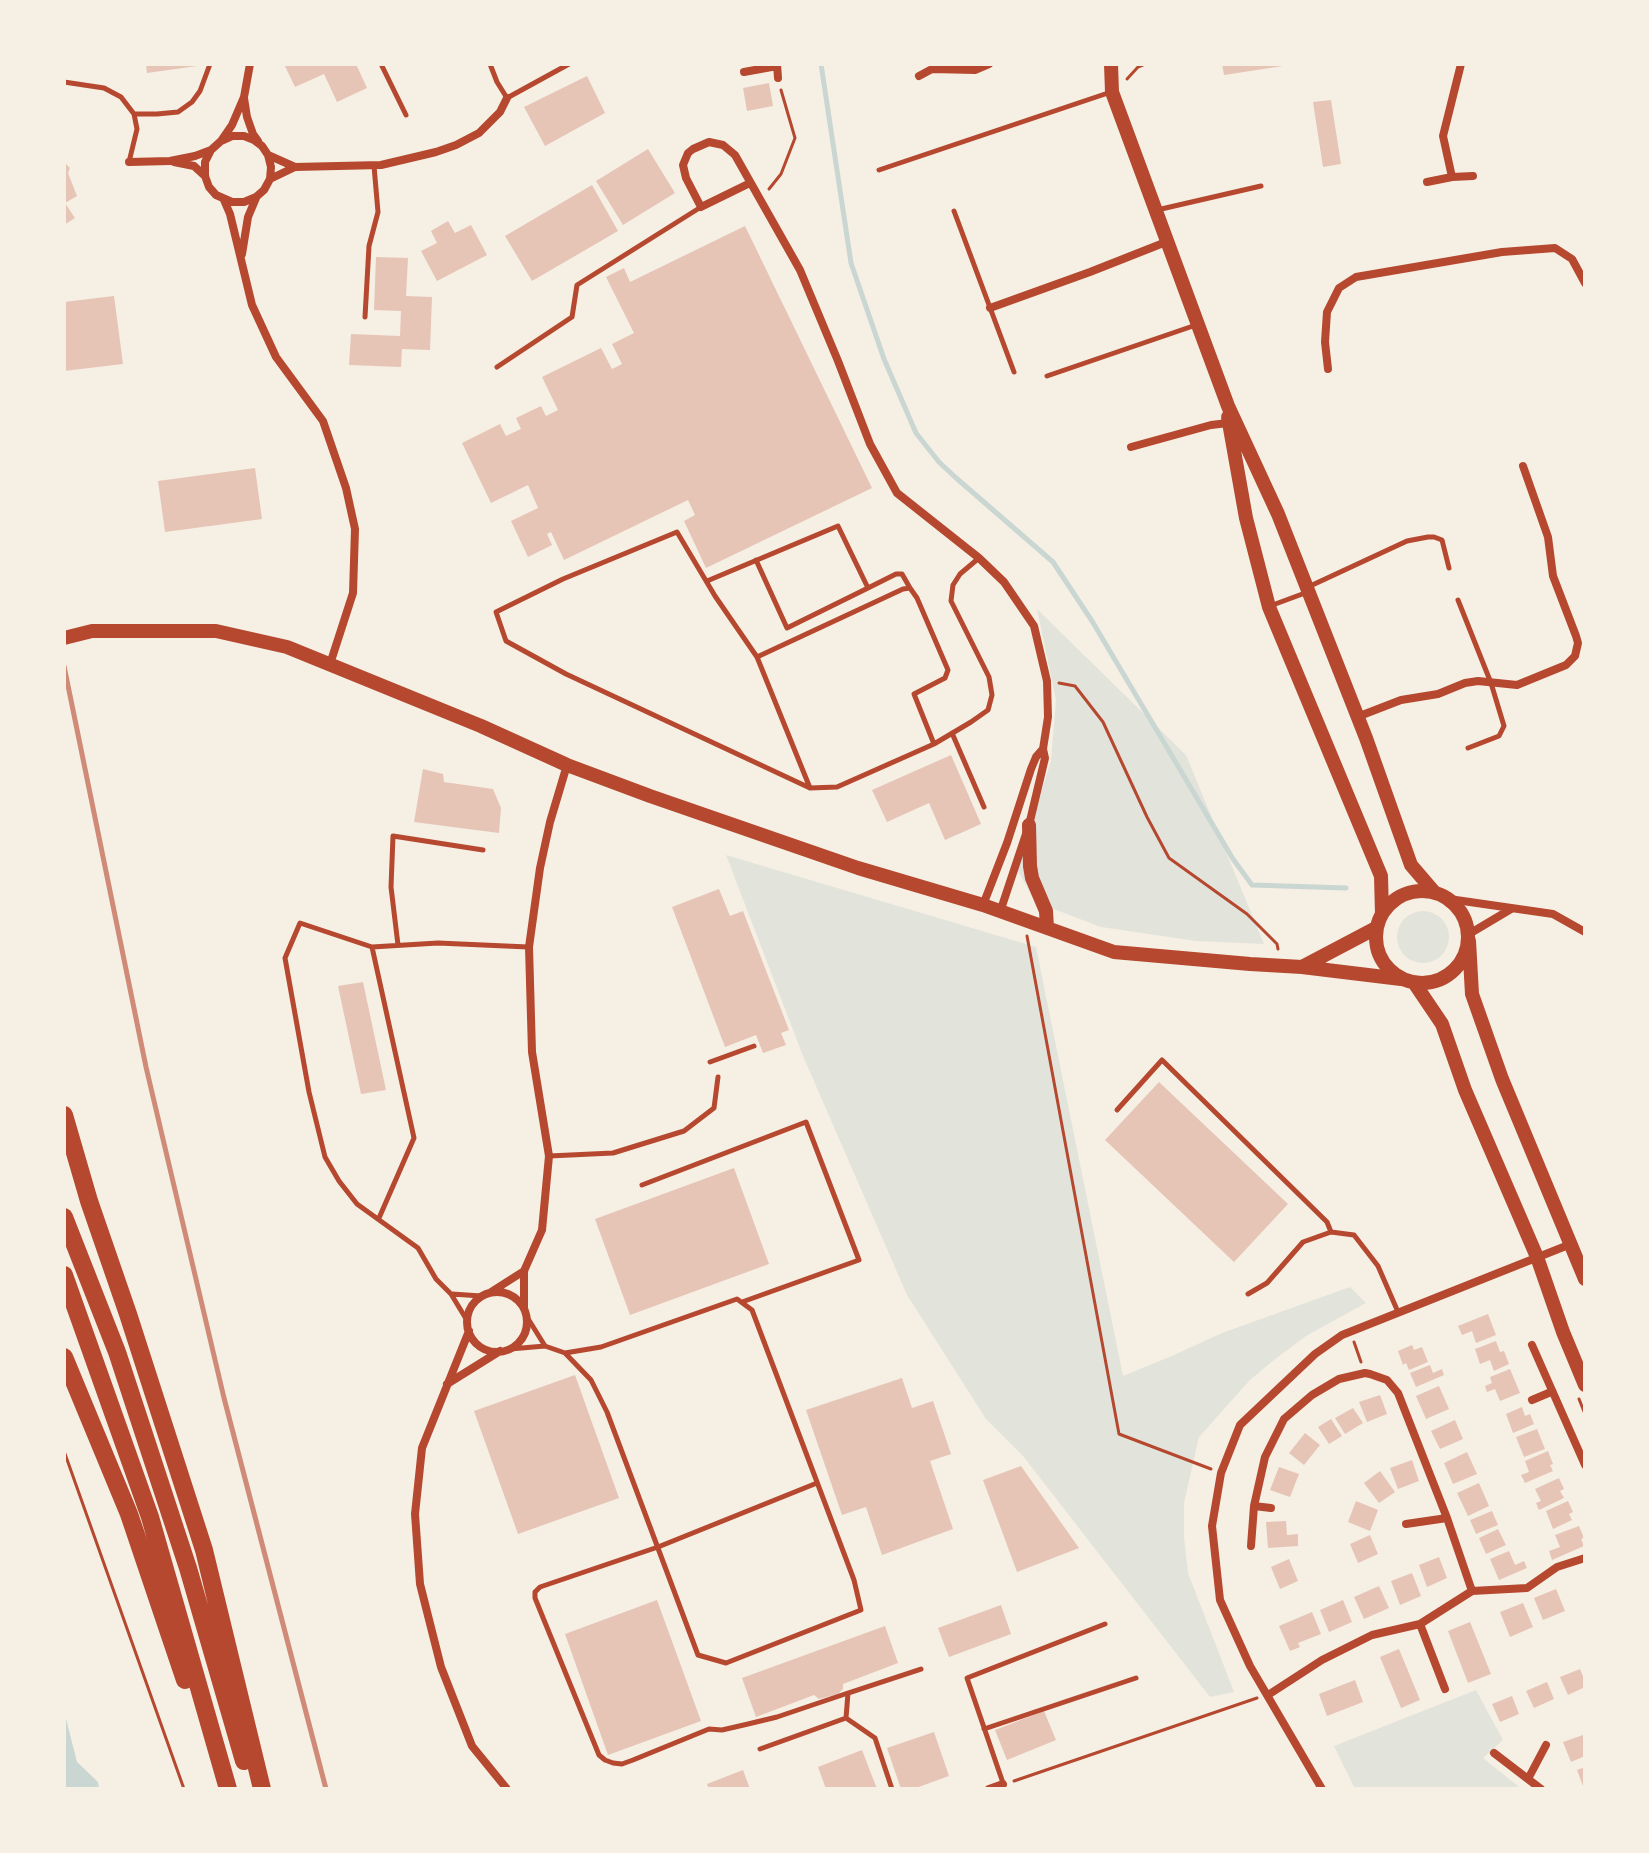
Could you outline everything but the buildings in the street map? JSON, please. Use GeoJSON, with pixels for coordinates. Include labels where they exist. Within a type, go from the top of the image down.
{"type":"FeatureCollection","features":[{"type":"Feature","properties":{"kind":"highway"},"geometry":{"type":"LineString","coordinates":[[64,1115],[89,1201],[204,1550],[262,1789]]}},
{"type":"Feature","properties":{"kind":"highway"},"geometry":{"type":"LineString","coordinates":[[64,1217],[127,1381],[188,1568],[251,1789]]}},
{"type":"Feature","properties":{"kind":"highway"},"geometry":{"type":"LineString","coordinates":[[64,1275],[150,1517],[228,1789]]}},
{"type":"Feature","properties":{"kind":"highway"},"geometry":{"type":"LineString","coordinates":[[64,1357],[129,1514],[221,1789]]}},
{"type":"Feature","properties":{"kind":"street"},"geometry":{"type":"LineString","coordinates":[[129,162],[170,161],[211,150],[232,125],[244,97],[250,64]]}},
{"type":"Feature","properties":{"kind":"street"},"geometry":{"type":"LineString","coordinates":[[919,76],[931,66],[975,70],[989,64]]}},
{"type":"Feature","properties":{"kind":"street"},"geometry":{"type":"LineString","coordinates":[[1111,64],[1112,92],[1228,406],[1278,514],[1308,589],[1411,865],[1435,893]]}},
{"type":"Feature","properties":{"kind":"street"},"geometry":{"type":"LineString","coordinates":[[1452,177],[1443,136],[1461,64]]}},
{"type":"Feature","properties":{"kind":"street"},"geometry":{"type":"LineString","coordinates":[[744,72],[777,65],[778,78]]}},
{"type":"Feature","properties":{"kind":"street"},"geometry":{"type":"LineString","coordinates":[[211,150],[205,162],[205,176],[216,195],[232,202],[244,202],[264,190],[270,179],[271,167],[268,155],[253,134],[244,97]]}},
{"type":"Feature","properties":{"kind":"street"},"geometry":{"type":"LineString","coordinates":[[268,155],[295,167],[374,166],[436,152],[479,133],[500,112],[507,98]]}},
{"type":"Feature","properties":{"kind":"street"},"geometry":{"type":"LineString","coordinates":[[221,141],[232,136],[244,136],[262,146]]}},
{"type":"Feature","properties":{"kind":"street"},"geometry":{"type":"LineString","coordinates":[[750,183],[701,207],[683,165],[688,153],[709,142],[730,149],[735,155],[800,270],[870,444],[897,493],[979,558],[1004,582],[1034,626],[1047,681],[1044,764],[1029,825],[1000,912]]}},
{"type":"Feature","properties":{"kind":"street"},"geometry":{"type":"LineString","coordinates":[[170,161],[194,166],[205,176]]}},
{"type":"Feature","properties":{"kind":"street"},"geometry":{"type":"LineString","coordinates":[[270,179],[295,167]]}},
{"type":"Feature","properties":{"kind":"street"},"geometry":{"type":"LineString","coordinates":[[1427,182],[1473,176]]}},
{"type":"Feature","properties":{"kind":"street"},"geometry":{"type":"LineString","coordinates":[[241,262],[245,227],[256,197]]}},
{"type":"Feature","properties":{"kind":"street"},"geometry":{"type":"LineString","coordinates":[[224,200],[252,305],[276,357],[323,421],[349,501],[355,529],[353,593],[330,664]]}},
{"type":"Feature","properties":{"kind":"street"},"geometry":{"type":"LineString","coordinates":[[990,308],[1166,242]]}},
{"type":"Feature","properties":{"kind":"street"},"geometry":{"type":"LineString","coordinates":[[1328,369],[1325,342],[1327,312],[1339,288],[1356,277],[1502,252],[1555,248],[1572,259],[1585,283]]}},
{"type":"Feature","properties":{"kind":"street"},"geometry":{"type":"LineString","coordinates":[[1228,406],[1228,423],[1246,518],[1269,607],[1381,876],[1376,943],[1380,958],[1389,970],[1408,981],[1442,1024],[1465,1090],[1537,1257],[1585,1385]]}},
{"type":"Feature","properties":{"kind":"street"},"geometry":{"type":"LineString","coordinates":[[1131,447],[1228,423]]}},
{"type":"Feature","properties":{"kind":"street"},"geometry":{"type":"LineString","coordinates":[[1357,717],[1401,700],[1438,694],[1465,683],[1478,681],[1517,685],[1566,665],[1575,656],[1576,636],[1553,576],[1548,537],[1523,466]]}},
{"type":"Feature","properties":{"kind":"street"},"geometry":{"type":"LineString","coordinates":[[64,638],[92,631],[216,631],[287,647],[481,726],[567,765],[650,796],[858,868],[983,905],[1114,952],[1302,967],[1430,984],[1457,969],[1465,956],[1469,938],[1511,908]]}},
{"type":"Feature","properties":{"kind":"street"},"geometry":{"type":"LineString","coordinates":[[983,905],[1031,769],[1043,749]]}},
{"type":"Feature","properties":{"kind":"street"},"geometry":{"type":"LineString","coordinates":[[446,1385],[505,1350],[524,1336],[527,1327],[524,1271],[542,1230],[549,1156],[532,1052],[529,947],[540,868],[567,765]]}},
{"type":"Feature","properties":{"kind":"street"},"geometry":{"type":"LineString","coordinates":[[1029,825],[1032,878],[1046,911],[1047,928]]}},
{"type":"Feature","properties":{"kind":"street"},"geometry":{"type":"LineString","coordinates":[[1302,967],[1379,921],[1392,902],[1405,894],[1420,891],[1449,899],[1553,914],[1585,932]]}},
{"type":"Feature","properties":{"kind":"street"},"geometry":{"type":"LineString","coordinates":[[1449,899],[1466,921],[1472,994],[1502,1079],[1585,1279]]}},
{"type":"Feature","properties":{"kind":"street"},"geometry":{"type":"LineString","coordinates":[[1322,1789],[1250,1666],[1220,1600],[1212,1526],[1221,1473],[1240,1425],[1315,1354],[1342,1335],[1571,1244]]}},
{"type":"Feature","properties":{"kind":"street"},"geometry":{"type":"LineString","coordinates":[[507,1789],[472,1746],[441,1667],[420,1584],[415,1514],[422,1448],[468,1326],[469,1312],[474,1303],[486,1294],[524,1271]]}},
{"type":"Feature","properties":{"kind":"street"},"geometry":{"type":"LineString","coordinates":[[486,1294],[510,1294],[525,1312]]}},
{"type":"Feature","properties":{"kind":"street"},"geometry":{"type":"LineString","coordinates":[[468,1326],[481,1347],[491,1351],[505,1350]]}},
{"type":"Feature","properties":{"kind":"street"},"geometry":{"type":"LineString","coordinates":[[1532,1345],[1585,1465]]}},
{"type":"Feature","properties":{"kind":"street"},"geometry":{"type":"LineString","coordinates":[[1251,1546],[1254,1506],[1265,1457],[1284,1419],[1312,1395],[1339,1379],[1365,1373],[1387,1380],[1398,1393],[1472,1591]]}},
{"type":"Feature","properties":{"kind":"street"},"geometry":{"type":"LineString","coordinates":[[1532,1400],[1551,1392]]}},
{"type":"Feature","properties":{"kind":"street"},"geometry":{"type":"LineString","coordinates":[[1254,1506],[1271,1508]]}},
{"type":"Feature","properties":{"kind":"street"},"geometry":{"type":"LineString","coordinates":[[1406,1524],[1447,1518]]}},
{"type":"Feature","properties":{"kind":"street"},"geometry":{"type":"LineString","coordinates":[[1268,1695],[1322,1660],[1372,1635],[1420,1624],[1472,1591],[1527,1588],[1557,1567],[1585,1558]]}},
{"type":"Feature","properties":{"kind":"street"},"geometry":{"type":"LineString","coordinates":[[1420,1624],[1445,1689]]}},
{"type":"Feature","properties":{"kind":"street"},"geometry":{"type":"LineString","coordinates":[[1528,1779],[1546,1745]]}},
{"type":"Feature","properties":{"kind":"street"},"geometry":{"type":"LineString","coordinates":[[1494,1753],[1541,1789]]}},
{"type":"Feature","properties":{"kind":"street"},"geometry":{"type":"LineString","coordinates":[[989,1789],[1003,1784]]}},
{"type":"Feature","properties":{"kind":"lane"},"geometry":{"type":"LineString","coordinates":[[134,114],[178,112],[192,102],[200,91],[210,64]]}},
{"type":"Feature","properties":{"kind":"lane"},"geometry":{"type":"LineString","coordinates":[[381,64],[406,115]]}},
{"type":"Feature","properties":{"kind":"lane"},"geometry":{"type":"LineString","coordinates":[[490,64],[507,98],[569,64]]}},
{"type":"Feature","properties":{"kind":"lane"},"geometry":{"type":"LineString","coordinates":[[64,82],[104,88],[121,97],[134,114],[137,129],[129,162]]}},
{"type":"Feature","properties":{"kind":"lane"},"geometry":{"type":"LineString","coordinates":[[879,170],[1112,92]]}},
{"type":"Feature","properties":{"kind":"lane"},"geometry":{"type":"LineString","coordinates":[[365,317],[369,246],[378,212],[374,166]]}},
{"type":"Feature","properties":{"kind":"lane"},"geometry":{"type":"LineString","coordinates":[[1155,211],[1261,186]]}},
{"type":"Feature","properties":{"kind":"lane"},"geometry":{"type":"LineString","coordinates":[[497,367],[572,317],[577,285],[701,207]]}},
{"type":"Feature","properties":{"kind":"lane"},"geometry":{"type":"LineString","coordinates":[[954,211],[1014,372]]}},
{"type":"Feature","properties":{"kind":"lane"},"geometry":{"type":"LineString","coordinates":[[1047,376],[1197,325]]}},
{"type":"Feature","properties":{"kind":"lane"},"geometry":{"type":"LineString","coordinates":[[707,581],[838,526],[868,588]]}},
{"type":"Feature","properties":{"kind":"lane"},"geometry":{"type":"LineString","coordinates":[[810,788],[757,657],[677,532],[563,579],[496,612],[506,641],[566,674],[810,788],[837,787],[934,744],[988,710],[992,695],[989,677],[951,601],[953,585],[960,574],[979,558]]}},
{"type":"Feature","properties":{"kind":"lane"},"geometry":{"type":"LineString","coordinates":[[1269,607],[1407,541],[1428,537],[1442,540],[1449,568]]}},
{"type":"Feature","properties":{"kind":"lane"},"geometry":{"type":"LineString","coordinates":[[756,560],[787,628],[896,574],[902,574],[917,598],[948,670],[945,678],[914,694],[934,744]]}},
{"type":"Feature","properties":{"kind":"lane"},"geometry":{"type":"LineString","coordinates":[[757,657],[910,588]]}},
{"type":"Feature","properties":{"kind":"lane"},"geometry":{"type":"LineString","coordinates":[[1458,600],[1491,683],[1504,726],[1499,736],[1468,748]]}},
{"type":"Feature","properties":{"kind":"lane"},"geometry":{"type":"LineString","coordinates":[[952,733],[984,807]]}},
{"type":"Feature","properties":{"kind":"lane"},"geometry":{"type":"LineString","coordinates":[[398,945],[391,887],[393,836],[483,850]]}},
{"type":"Feature","properties":{"kind":"lane"},"geometry":{"type":"LineString","coordinates":[[468,1326],[451,1294],[436,1279],[418,1248],[357,1204],[325,1157],[309,1092],[285,958],[300,923],[372,947],[438,943],[529,947]]}},
{"type":"Feature","properties":{"kind":"lane"},"geometry":{"type":"LineString","coordinates":[[372,947],[414,1138],[379,1218]]}},
{"type":"Feature","properties":{"kind":"lane"},"geometry":{"type":"LineString","coordinates":[[710,1062],[754,1046]]}},
{"type":"Feature","properties":{"kind":"lane"},"geometry":{"type":"LineString","coordinates":[[1117,1110],[1162,1060],[1327,1222],[1331,1232]]}},
{"type":"Feature","properties":{"kind":"lane"},"geometry":{"type":"LineString","coordinates":[[549,1156],[613,1153],[684,1131],[714,1108],[718,1077]]}},
{"type":"Feature","properties":{"kind":"lane"},"geometry":{"type":"LineString","coordinates":[[642,1185],[806,1122],[859,1260],[741,1302]]}},
{"type":"Feature","properties":{"kind":"lane"},"geometry":{"type":"LineString","coordinates":[[1248,1294],[1267,1283],[1303,1242],[1331,1232],[1354,1235],[1378,1266],[1398,1313]]}},
{"type":"Feature","properties":{"kind":"lane"},"geometry":{"type":"LineString","coordinates":[[451,1294],[486,1294]]}},
{"type":"Feature","properties":{"kind":"lane"},"geometry":{"type":"LineString","coordinates":[[505,1350],[545,1346],[565,1353],[591,1380],[607,1412],[698,1655],[726,1663],[861,1610],[854,1580],[752,1310],[737,1299],[601,1347],[565,1353]]}},
{"type":"Feature","properties":{"kind":"lane"},"geometry":{"type":"LineString","coordinates":[[525,1312],[545,1346]]}},
{"type":"Feature","properties":{"kind":"lane"},"geometry":{"type":"LineString","coordinates":[[817,1483],[658,1547],[565,1577],[535,1592],[599,1755],[605,1760],[622,1764],[709,1729],[722,1730],[777,1717],[921,1669]]}},
{"type":"Feature","properties":{"kind":"lane"},"geometry":{"type":"LineString","coordinates":[[1003,1784],[967,1678],[1105,1624]]}},
{"type":"Feature","properties":{"kind":"lane"},"geometry":{"type":"LineString","coordinates":[[984,1729],[1136,1678]]}},
{"type":"Feature","properties":{"kind":"lane"},"geometry":{"type":"LineString","coordinates":[[846,1718],[848,1693]]}},
{"type":"Feature","properties":{"kind":"lane"},"geometry":{"type":"LineString","coordinates":[[760,1749],[846,1718]]}},
{"type":"Feature","properties":{"kind":"lane"},"geometry":{"type":"LineString","coordinates":[[846,1718],[875,1738],[892,1789]]}},
{"type":"Feature","properties":{"kind":"path"},"geometry":{"type":"LineString","coordinates":[[760,200],[781,174],[795,138],[778,78]]}},
{"type":"Feature","properties":{"kind":"path"},"geometry":{"type":"LineString","coordinates":[[1047,681],[1075,686],[1103,722],[1169,858],[1247,914],[1277,944],[1285,966]]}},
{"type":"Feature","properties":{"kind":"path"},"geometry":{"type":"LineString","coordinates":[[1024,921],[1119,1434],[1221,1473]]}},
{"type":"Feature","properties":{"kind":"path"},"geometry":{"type":"LineString","coordinates":[[1351,1333],[1365,1373]]}},
{"type":"Feature","properties":{"kind":"path"},"geometry":{"type":"LineString","coordinates":[[64,1451],[184,1789]]}},
{"type":"Feature","properties":{"kind":"path"},"geometry":{"type":"LineString","coordinates":[[1003,1784],[1268,1695]]}},
{"type":"Feature","properties":{"kind":"shaded area"},"geometry":{"type":"Polygon","coordinates":[[[1037,609],[1186,755],[1264,944],[1196,941],[1101,927],[1035,902],[1017,869],[1051,761],[1056,700],[1037,609]]]}},
{"type":"Feature","properties":{"kind":"shaded area"},"geometry":{"type":"Polygon","coordinates":[[[726,855],[1036,947],[1123,1376],[1222,1333],[1350,1287],[1366,1303],[1306,1336],[1274,1360],[1250,1380],[1199,1437],[1184,1503],[1188,1573],[1234,1692],[1210,1697],[1023,1456],[986,1419],[907,1295],[803,1056],[726,855]]]}},
{"type":"Feature","properties":{"kind":"shaded area"},"geometry":{"type":"Polygon","coordinates":[[[1423,911],[1441,919],[1449,937],[1441,955],[1423,963],[1405,955],[1397,937],[1405,919],[1423,911]]]}},
{"type":"Feature","properties":{"kind":"shaded area"},"geometry":{"type":"Polygon","coordinates":[[[1476,1690],[1503,1740],[1483,1758],[1518,1786],[1515,1789],[1355,1789],[1334,1746],[1476,1690]]]}},
{"type":"Feature","properties":{"kind":"shaded area"},"geometry":{"type":"Polygon","coordinates":[[[64,1711],[77,1762],[98,1782],[99,1789],[64,1789],[64,1711]]]}},
{"type":"Feature","properties":{"kind":"waterway"},"geometry":{"type":"LineString","coordinates":[[821,64],[851,263],[884,359],[916,433],[939,462],[1053,562],[1092,621],[1233,859],[1252,885],[1346,888]]}},
{"type":"Feature","properties":{"kind":"railway"},"geometry":{"type":"LineString","coordinates":[[64,666],[146,1067],[224,1398],[326,1789]]}}]}
